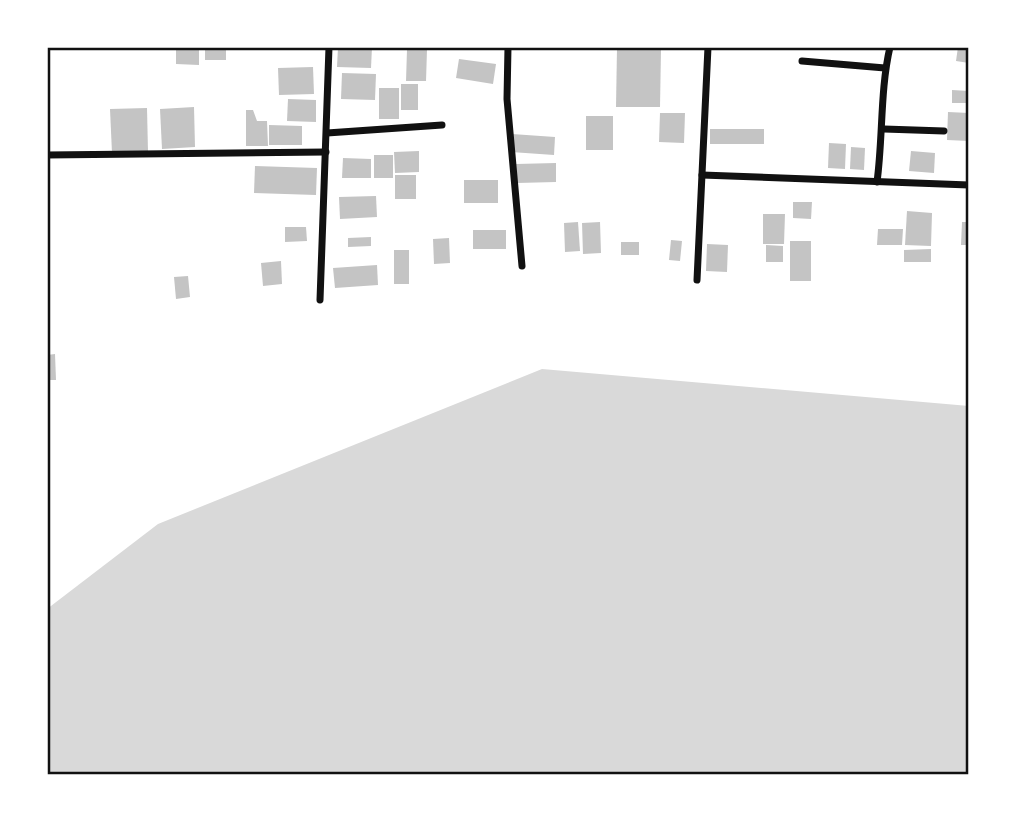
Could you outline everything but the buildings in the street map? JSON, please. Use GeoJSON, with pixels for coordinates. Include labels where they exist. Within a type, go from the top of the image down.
{"type":"FeatureCollection","features":[{"type":"Feature","properties":{"kind":"street"},"geometry":{"type":"LineString","coordinates":[[320,300],[329,47]]}},
{"type":"Feature","properties":{"kind":"street"},"geometry":{"type":"LineString","coordinates":[[508,47],[507,99],[522,265]]}},
{"type":"Feature","properties":{"kind":"street"},"geometry":{"type":"LineString","coordinates":[[697,280],[708,47]]}},
{"type":"Feature","properties":{"kind":"street"},"geometry":{"type":"LineString","coordinates":[[877,182],[884,129],[885,68],[890,47]]}},
{"type":"Feature","properties":{"kind":"street"},"geometry":{"type":"LineString","coordinates":[[802,61],[885,68]]}},
{"type":"Feature","properties":{"kind":"street"},"geometry":{"type":"LineString","coordinates":[[327,133],[442,125]]}},
{"type":"Feature","properties":{"kind":"street"},"geometry":{"type":"LineString","coordinates":[[884,129],[944,131]]}},
{"type":"Feature","properties":{"kind":"street"},"geometry":{"type":"LineString","coordinates":[[47,155],[326,152]]}},
{"type":"Feature","properties":{"kind":"street"},"geometry":{"type":"LineString","coordinates":[[702,175],[969,184]]}},
{"type":"Feature","properties":{"kind":"shaded area"},"geometry":{"type":"Polygon","coordinates":[[[542,369],[969,406],[969,775],[47,775],[47,609],[158,524],[542,369]]]}}]}
